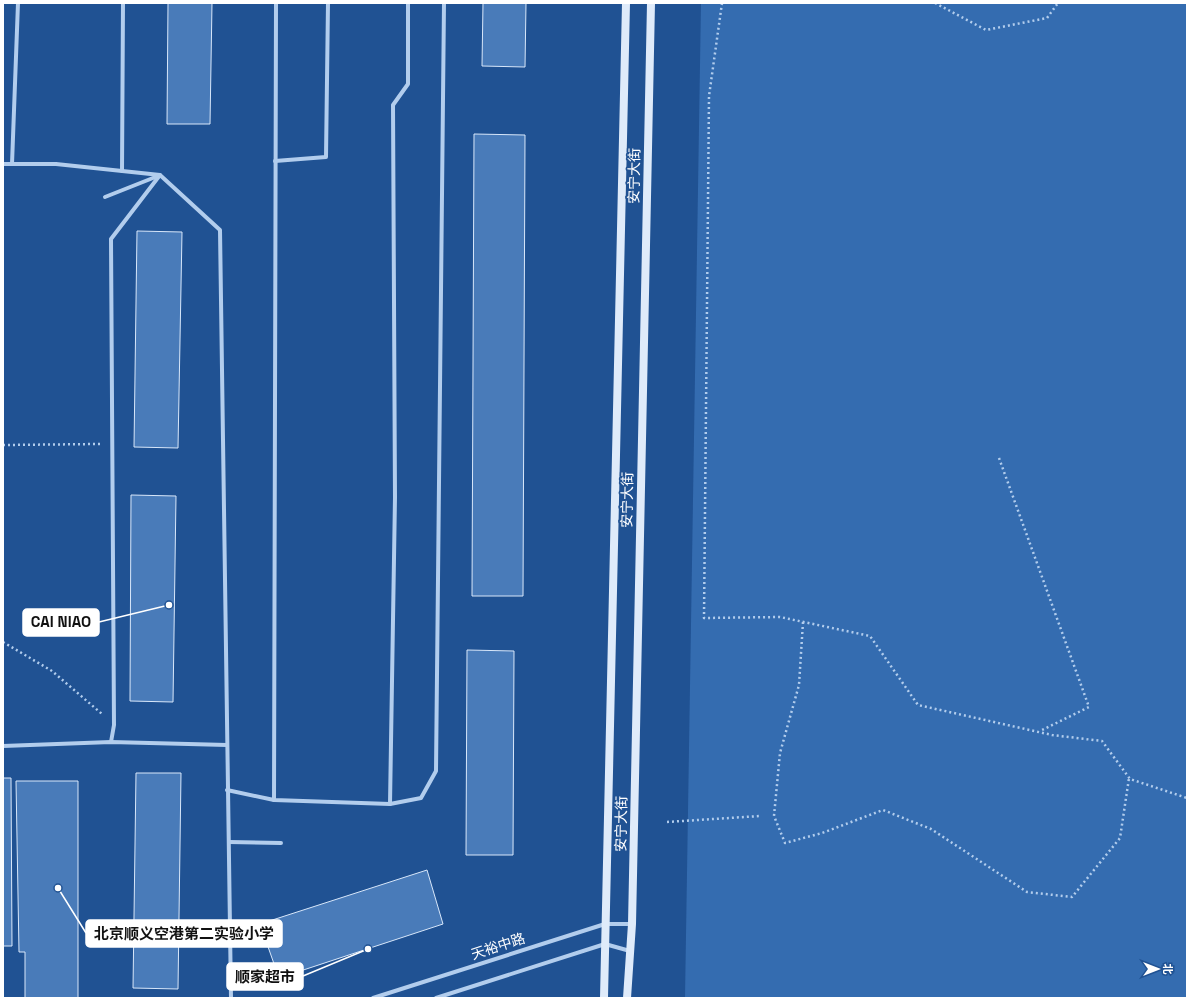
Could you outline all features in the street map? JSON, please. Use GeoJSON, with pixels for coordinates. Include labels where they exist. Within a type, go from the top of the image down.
{"type":"FeatureCollection","features":[{"type":"Feature","properties":{"kind":"main road","name":"安宁大街"},"geometry":{"type":"LineString","coordinates":[[604,998],[626,3]]}},
{"type":"Feature","properties":{"kind":"main road","name":"安宁大街"},"geometry":{"type":"LineString","coordinates":[[627,998],[632,924],[651,3]]}},
{"type":"Feature","properties":{"kind":"street"},"geometry":{"type":"LineString","coordinates":[[12,164],[18,3]]}},
{"type":"Feature","properties":{"kind":"street"},"geometry":{"type":"LineString","coordinates":[[122,171],[123,3]]}},
{"type":"Feature","properties":{"kind":"street"},"geometry":{"type":"LineString","coordinates":[[274,800],[276,3]]}},
{"type":"Feature","properties":{"kind":"street"},"geometry":{"type":"LineString","coordinates":[[275,162],[326,157],[328,3]]}},
{"type":"Feature","properties":{"kind":"street"},"geometry":{"type":"LineString","coordinates":[[390,804],[395,497],[393,105],[408,84],[408,3]]}},
{"type":"Feature","properties":{"kind":"street"},"geometry":{"type":"LineString","coordinates":[[227,790],[274,800],[390,804],[421,798],[436,771],[444,3]]}},
{"type":"Feature","properties":{"kind":"street"},"geometry":{"type":"LineString","coordinates":[[3,164],[56,164],[160,175],[220,230],[231,998]]}},
{"type":"Feature","properties":{"kind":"street"},"geometry":{"type":"LineString","coordinates":[[105,197],[160,175]]}},
{"type":"Feature","properties":{"kind":"street"},"geometry":{"type":"LineString","coordinates":[[111,742],[114,725],[111,239],[160,175]]}},
{"type":"Feature","properties":{"kind":"street"},"geometry":{"type":"LineString","coordinates":[[3,746],[111,742],[227,745]]}},
{"type":"Feature","properties":{"kind":"street"},"geometry":{"type":"LineString","coordinates":[[229,842],[281,843]]}},
{"type":"Feature","properties":{"kind":"street","name":"天裕中路"},"geometry":{"type":"LineString","coordinates":[[373,998],[605,924],[632,924]]}},
{"type":"Feature","properties":{"kind":"street"},"geometry":{"type":"LineString","coordinates":[[436,998],[605,944],[630,951]]}},
{"type":"Feature","properties":{"kind":"path"},"geometry":{"type":"LineString","coordinates":[[722,3],[709,96],[704,618],[780,617],[870,636],[918,705],[1052,735],[1102,741],[1130,779],[1187,798]]}},
{"type":"Feature","properties":{"kind":"path"},"geometry":{"type":"LineString","coordinates":[[935,3],[986,30],[1047,18],[1058,3]]}},
{"type":"Feature","properties":{"kind":"path"},"geometry":{"type":"LineString","coordinates":[[3,445],[104,444]]}},
{"type":"Feature","properties":{"kind":"path"},"geometry":{"type":"LineString","coordinates":[[999,458],[1088,707],[1040,732]]}},
{"type":"Feature","properties":{"kind":"path"},"geometry":{"type":"LineString","coordinates":[[803,621],[799,686],[780,753],[774,816],[785,843],[822,833],[883,810],[931,830],[1027,892],[1072,897],[1120,838],[1129,778]]}},
{"type":"Feature","properties":{"kind":"path"},"geometry":{"type":"LineString","coordinates":[[3,642],[52,671],[114,725]]}},
{"type":"Feature","properties":{"kind":"path"},"geometry":{"type":"LineString","coordinates":[[667,822],[760,816]]}},
{"type":"Feature","properties":{"kind":"shaded area"},"geometry":{"type":"Polygon","coordinates":[[[701,3],[1187,3],[1187,998],[685,998],[701,3]]]}},
{"type":"Feature","properties":{"kind":"building"},"geometry":{"type":"Polygon","coordinates":[[[168,3],[212,3],[210,124],[167,124],[168,3]]]}},
{"type":"Feature","properties":{"kind":"building"},"geometry":{"type":"Polygon","coordinates":[[[483,3],[526,3],[525,67],[482,66],[483,3]]]}},
{"type":"Feature","properties":{"kind":"building"},"geometry":{"type":"Polygon","coordinates":[[[474,134],[525,135],[523,596],[472,596],[474,134]]]}},
{"type":"Feature","properties":{"kind":"building"},"geometry":{"type":"Polygon","coordinates":[[[137,231],[182,232],[178,448],[134,447],[137,231]]]}},
{"type":"Feature","properties":{"kind":"building"},"geometry":{"type":"Polygon","coordinates":[[[131,495],[176,496],[173,702],[130,701],[131,495]]]}},
{"type":"Feature","properties":{"kind":"building"},"geometry":{"type":"Polygon","coordinates":[[[467,650],[514,651],[513,855],[466,855],[467,650]]]}},
{"type":"Feature","properties":{"kind":"building"},"geometry":{"type":"Polygon","coordinates":[[[136,773],[181,773],[178,989],[133,988],[136,773]]]}},
{"type":"Feature","properties":{"kind":"building"},"geometry":{"type":"Polygon","coordinates":[[[3,778],[11,778],[12,946],[3,946],[3,778]]]}},
{"type":"Feature","properties":{"kind":"building"},"geometry":{"type":"Polygon","coordinates":[[[16,781],[78,781],[78,998],[25,998],[25,952],[19,952],[16,781]]]}},
{"type":"Feature","properties":{"kind":"building"},"geometry":{"type":"Polygon","coordinates":[[[427,870],[443,924],[279,978],[260,924],[427,870]]]}},
{"type":"Feature","properties":{"kind":"place","name":"CAI NIAO"},"geometry":{"type":"Point","coordinates":[169,605]}},
{"type":"Feature","properties":{"kind":"place","name":"北京顺义空港第二实验小学"},"geometry":{"type":"Point","coordinates":[58,888]}},
{"type":"Feature","properties":{"kind":"place","name":"顺家超市"},"geometry":{"type":"Point","coordinates":[368,949]}}]}
